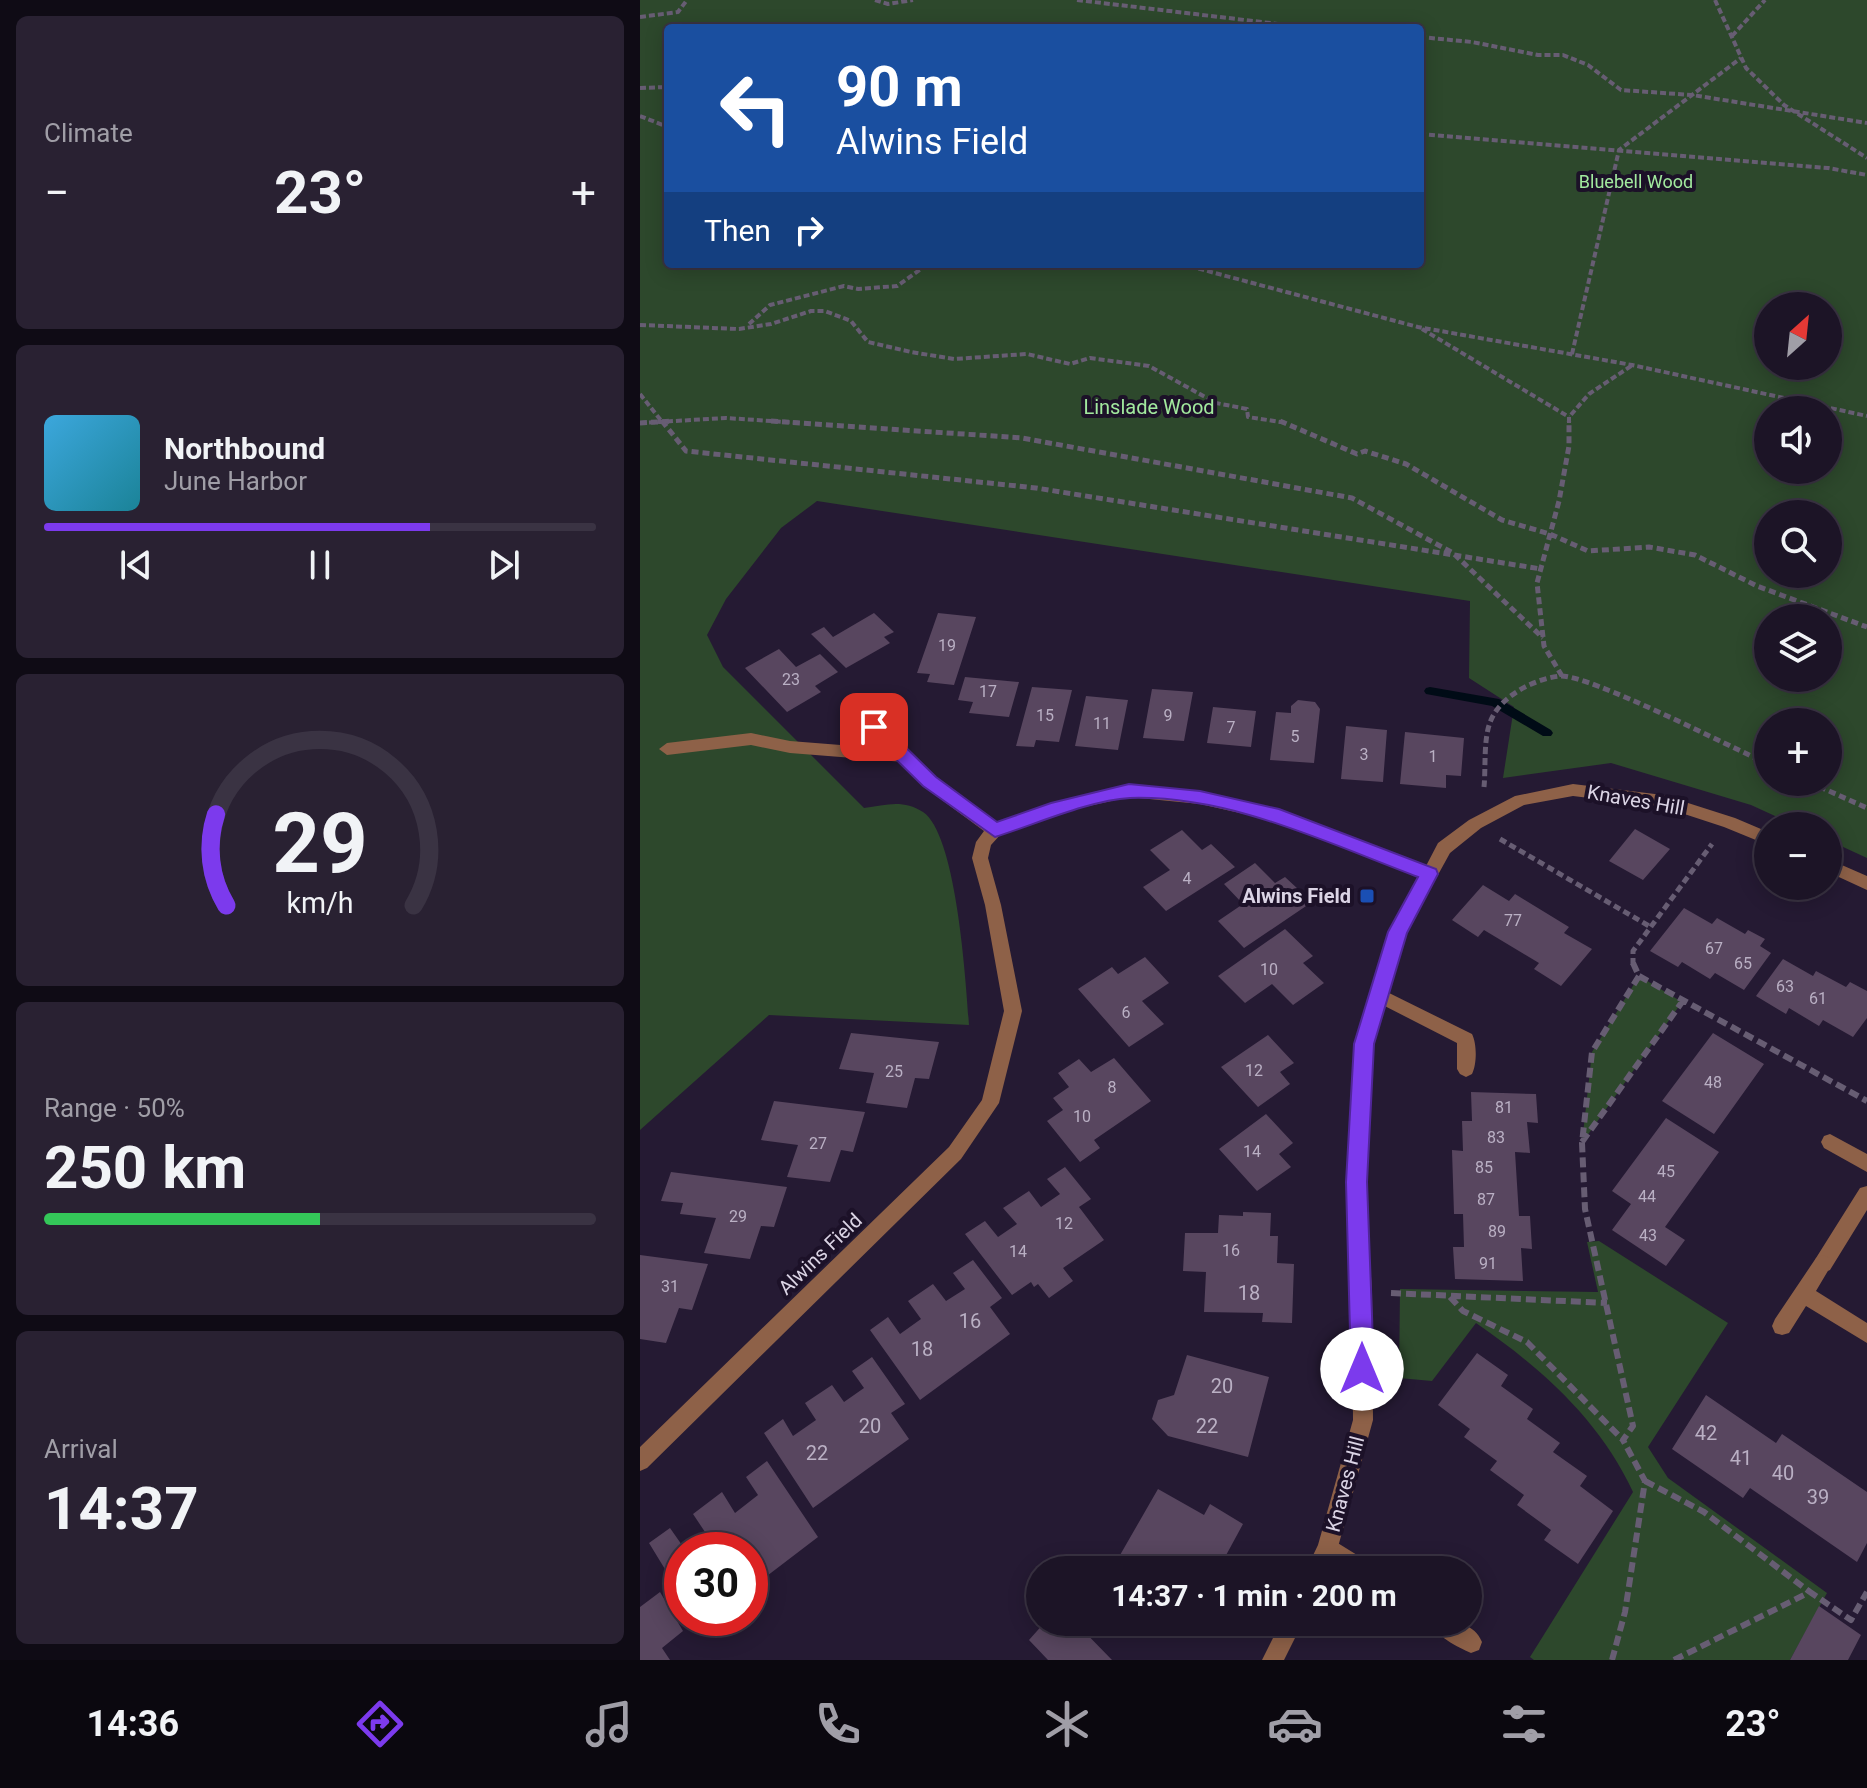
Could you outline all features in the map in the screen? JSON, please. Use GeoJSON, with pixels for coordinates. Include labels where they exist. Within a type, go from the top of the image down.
{"type":"FeatureCollection","features":[{"type":"Feature","properties":{"kind":"street"},"geometry":{"type":"LineString","coordinates":[[874,727],[929,782],[995,830],[1031,815],[1129,791],[1200,798],[1273,814],[1429,874]]}},
{"type":"Feature","properties":{"kind":"street"},"geometry":{"type":"LineString","coordinates":[[667,749],[751,739],[790,747],[904,756]]}},
{"type":"Feature","properties":{"kind":"street","name":"Knaves Hill"},"geometry":{"type":"LineString","coordinates":[[1324,1556],[1363,1420],[1362,1292],[1356,1182],[1364,1044],[1398,932],[1444,848],[1478,822],[1521,800],[1573,790],[1663,801],[1754,833]]}},
{"type":"Feature","properties":{"kind":"street","name":"Alwins Field"},"geometry":{"type":"LineString","coordinates":[[640,1461],[955,1153],[990,1103],[1013,1011],[993,905],[980,858],[984,842],[995,830]]}},
{"type":"Feature","properties":{"kind":"street"},"geometry":{"type":"LineString","coordinates":[[1842,871],[1867,883]]}},
{"type":"Feature","properties":{"kind":"street"},"geometry":{"type":"LineString","coordinates":[[1379,995],[1466,1039],[1466,1069]]}},
{"type":"Feature","properties":{"kind":"street"},"geometry":{"type":"LineString","coordinates":[[1830,1142],[1867,1164]]}},
{"type":"Feature","properties":{"kind":"street"},"geometry":{"type":"LineString","coordinates":[[1782,1326],[1867,1194]]}},
{"type":"Feature","properties":{"kind":"street"},"geometry":{"type":"LineString","coordinates":[[1804,1294],[1867,1334]]}},
{"type":"Feature","properties":{"kind":"street"},"geometry":{"type":"LineString","coordinates":[[1328,1547],[1342,1556]]}},
{"type":"Feature","properties":{"kind":"street"},"geometry":{"type":"LineString","coordinates":[[1273,1660],[1285,1636]]}},
{"type":"Feature","properties":{"kind":"street"},"geometry":{"type":"LineString","coordinates":[[1462,1636],[1471,1642]]}},
{"type":"Feature","properties":{"kind":"path"},"geometry":{"type":"LineString","coordinates":[[640,17],[678,12],[687,0]]}},
{"type":"Feature","properties":{"kind":"path"},"geometry":{"type":"LineString","coordinates":[[875,0],[888,4],[913,0]]}},
{"type":"Feature","properties":{"kind":"path"},"geometry":{"type":"LineString","coordinates":[[1077,0],[1278,24]]}},
{"type":"Feature","properties":{"kind":"path"},"geometry":{"type":"LineString","coordinates":[[1715,0],[1746,68],[1794,111],[1867,158]]}},
{"type":"Feature","properties":{"kind":"path"},"geometry":{"type":"LineString","coordinates":[[1732,36],[1765,0]]}},
{"type":"Feature","properties":{"kind":"path"},"geometry":{"type":"LineString","coordinates":[[1424,37],[1472,42],[1538,55],[1563,55],[1588,65],[1621,90],[1692,95],[1867,123]]}},
{"type":"Feature","properties":{"kind":"path"},"geometry":{"type":"LineString","coordinates":[[1572,354],[1619,150],[1741,58]]}},
{"type":"Feature","properties":{"kind":"path"},"geometry":{"type":"LineString","coordinates":[[640,88],[664,87]]}},
{"type":"Feature","properties":{"kind":"path"},"geometry":{"type":"LineString","coordinates":[[640,116],[664,125]]}},
{"type":"Feature","properties":{"kind":"path"},"geometry":{"type":"LineString","coordinates":[[1424,134],[1828,168],[1867,175]]}},
{"type":"Feature","properties":{"kind":"path"},"geometry":{"type":"LineString","coordinates":[[745,327],[756,321],[770,305],[844,286],[858,289],[897,286],[922,268]]}},
{"type":"Feature","properties":{"kind":"path"},"geometry":{"type":"LineString","coordinates":[[1196,268],[1418,327],[1632,365],[1867,416]]}},
{"type":"Feature","properties":{"kind":"path"},"geometry":{"type":"LineString","coordinates":[[640,325],[745,327],[826,311],[846,317],[861,328],[868,342],[951,359],[1017,353],[1052,355],[1070,364],[1090,358],[1149,366],[1216,403],[1247,409],[1248,417],[1290,422],[1357,454],[1365,451],[1406,464],[1502,520],[1550,534],[1588,551],[1649,547],[1695,555],[1757,586],[1867,627]]}},
{"type":"Feature","properties":{"kind":"path"},"geometry":{"type":"LineString","coordinates":[[1418,327],[1478,359],[1511,385],[1569,417]]}},
{"type":"Feature","properties":{"kind":"path"},"geometry":{"type":"LineString","coordinates":[[1562,676],[1544,646],[1537,583],[1569,446],[1569,417],[1589,394],[1632,365]]}},
{"type":"Feature","properties":{"kind":"path"},"geometry":{"type":"LineString","coordinates":[[640,394],[686,451],[1036,488],[1541,569]]}},
{"type":"Feature","properties":{"kind":"path"},"geometry":{"type":"LineString","coordinates":[[640,423],[726,418],[1022,438],[1352,498],[1453,553],[1543,638]]}},
{"type":"Feature","properties":{"kind":"path"},"geometry":{"type":"LineString","coordinates":[[1649,926],[1478,822],[1479,803],[1486,782],[1490,722],[1502,703],[1523,688],[1562,676],[1603,689],[1754,758]]}},
{"type":"Feature","properties":{"kind":"path"},"geometry":{"type":"LineString","coordinates":[[1840,796],[1867,808]]}},
{"type":"Feature","properties":{"kind":"path"},"geometry":{"type":"LineString","coordinates":[[1729,822],[1649,926],[1633,951],[1633,965],[1639,976],[1682,1002],[1867,1101]]}},
{"type":"Feature","properties":{"kind":"path"},"geometry":{"type":"LineString","coordinates":[[1623,1440],[1633,1426],[1585,1209],[1582,1143],[1592,1052],[1639,976]]}},
{"type":"Feature","properties":{"kind":"path"},"geometry":{"type":"LineString","coordinates":[[1582,1143],[1682,1002]]}},
{"type":"Feature","properties":{"kind":"path"},"geometry":{"type":"LineString","coordinates":[[1362,1292],[1607,1303]]}},
{"type":"Feature","properties":{"kind":"path"},"geometry":{"type":"LineString","coordinates":[[1450,1297],[1463,1311],[1527,1342],[1623,1440],[1645,1481],[1704,1512],[1851,1620],[1867,1592]]}},
{"type":"Feature","properties":{"kind":"path"},"geometry":{"type":"LineString","coordinates":[[1613,1659],[1625,1612],[1645,1481]]}},
{"type":"Feature","properties":{"kind":"path"},"geometry":{"type":"LineString","coordinates":[[1674,1660],[1810,1592]]}},
{"type":"Feature","properties":{"kind":"green space"},"geometry":{"type":"Polygon","coordinates":[[[640,0],[1867,0],[1867,858],[1842,846],[1842,812],[1766,812],[1611,763],[1503,778],[1514,707],[1469,678],[1470,601],[817,501],[781,528],[726,599],[707,635],[723,667],[864,808],[908,805],[923,812],[935,826],[952,878],[958,911],[969,1025],[769,1015],[640,1130],[640,0]]]}},
{"type":"Feature","properties":{"kind":"green space"},"geometry":{"type":"Polygon","coordinates":[[[1639,976],[1682,1002],[1582,1143],[1592,1052],[1639,976]]]}},
{"type":"Feature","properties":{"kind":"green space"},"geometry":{"type":"Polygon","coordinates":[[[1599,1241],[1728,1323],[1648,1447],[1668,1478],[1827,1593],[1790,1660],[1534,1660],[1530,1657],[1633,1492],[1604,1441],[1586,1418],[1523,1358],[1476,1323],[1432,1381],[1399,1378],[1400,1289],[1598,1292],[1587,1242],[1599,1241]]]}},
{"type":"Feature","properties":{"kind":"building"},"geometry":{"type":"Polygon","coordinates":[[[874,613],[894,632],[884,637],[890,643],[846,668],[811,634],[824,627],[833,637],[874,613]]]}},
{"type":"Feature","properties":{"kind":"building"},"geometry":{"type":"Polygon","coordinates":[[[938,613],[976,617],[954,685],[927,682],[930,674],[917,673],[938,613]]]}},
{"type":"Feature","properties":{"kind":"building"},"geometry":{"type":"Polygon","coordinates":[[[779,649],[796,667],[820,654],[838,672],[815,686],[821,692],[787,712],[745,668],[779,649]]]}},
{"type":"Feature","properties":{"kind":"building"},"geometry":{"type":"Polygon","coordinates":[[[965,677],[1019,682],[1009,717],[969,713],[973,702],[958,700],[965,677]]]}},
{"type":"Feature","properties":{"kind":"building"},"geometry":{"type":"Polygon","coordinates":[[[1032,687],[1072,690],[1059,742],[1036,740],[1034,747],[1016,746],[1032,687]]]}},
{"type":"Feature","properties":{"kind":"building"},"geometry":{"type":"Polygon","coordinates":[[[1152,689],[1193,692],[1184,741],[1143,738],[1152,689]]]}},
{"type":"Feature","properties":{"kind":"building"},"geometry":{"type":"Polygon","coordinates":[[[1086,696],[1128,700],[1118,750],[1075,746],[1086,696]]]}},
{"type":"Feature","properties":{"kind":"building"},"geometry":{"type":"Polygon","coordinates":[[[1298,700],[1315,702],[1320,709],[1314,763],[1270,760],[1276,712],[1291,713],[1291,706],[1298,700]]]}},
{"type":"Feature","properties":{"kind":"building"},"geometry":{"type":"Polygon","coordinates":[[[1213,707],[1256,711],[1251,747],[1207,743],[1213,707]]]}},
{"type":"Feature","properties":{"kind":"building"},"geometry":{"type":"Polygon","coordinates":[[[1346,726],[1387,730],[1383,782],[1341,779],[1346,726]]]}},
{"type":"Feature","properties":{"kind":"building"},"geometry":{"type":"Polygon","coordinates":[[[1405,732],[1464,738],[1461,776],[1446,775],[1446,788],[1400,784],[1405,732]]]}},
{"type":"Feature","properties":{"kind":"building"},"geometry":{"type":"Polygon","coordinates":[[[1635,829],[1670,849],[1643,880],[1609,861],[1635,829]]]}},
{"type":"Feature","properties":{"kind":"building"},"geometry":{"type":"Polygon","coordinates":[[[1182,830],[1202,850],[1211,844],[1235,867],[1166,911],[1143,887],[1170,870],[1150,850],[1182,830]]]}},
{"type":"Feature","properties":{"kind":"building"},"geometry":{"type":"Polygon","coordinates":[[[1255,863],[1275,883],[1285,877],[1312,902],[1244,948],[1218,921],[1243,904],[1224,884],[1255,863]]]}},
{"type":"Feature","properties":{"kind":"building"},"geometry":{"type":"Polygon","coordinates":[[[1483,885],[1509,901],[1515,894],[1569,927],[1564,933],[1592,949],[1561,986],[1534,969],[1539,963],[1484,930],[1478,937],[1452,920],[1483,885]]]}},
{"type":"Feature","properties":{"kind":"building"},"geometry":{"type":"Polygon","coordinates":[[[1684,908],[1712,924],[1717,918],[1745,934],[1748,930],[1765,939],[1760,946],[1771,953],[1744,990],[1715,973],[1710,979],[1682,962],[1678,967],[1650,951],[1684,908]]]}},
{"type":"Feature","properties":{"kind":"building"},"geometry":{"type":"Polygon","coordinates":[[[1285,929],[1313,956],[1303,963],[1324,983],[1293,1005],[1272,984],[1245,1003],[1218,976],[1285,929]]]}},
{"type":"Feature","properties":{"kind":"building"},"geometry":{"type":"Polygon","coordinates":[[[1145,957],[1169,983],[1142,1001],[1164,1024],[1129,1047],[1078,989],[1112,967],[1118,974],[1145,957]]]}},
{"type":"Feature","properties":{"kind":"building"},"geometry":{"type":"Polygon","coordinates":[[[1783,959],[1813,976],[1816,971],[1846,987],[1850,982],[1867,991],[1867,1018],[1853,1037],[1823,1020],[1819,1026],[1789,1008],[1786,1014],[1756,996],[1783,959]]]}},
{"type":"Feature","properties":{"kind":"building"},"geometry":{"type":"Polygon","coordinates":[[[851,1033],[939,1042],[929,1079],[915,1078],[907,1108],[866,1103],[874,1073],[839,1069],[851,1033]]]}},
{"type":"Feature","properties":{"kind":"building"},"geometry":{"type":"Polygon","coordinates":[[[1713,1033],[1764,1064],[1714,1134],[1662,1101],[1713,1033]]]}},
{"type":"Feature","properties":{"kind":"building"},"geometry":{"type":"Polygon","coordinates":[[[1268,1035],[1294,1063],[1280,1072],[1290,1084],[1258,1107],[1221,1067],[1268,1035]]]}},
{"type":"Feature","properties":{"kind":"building"},"geometry":{"type":"Polygon","coordinates":[[[1114,1058],[1151,1101],[1094,1140],[1100,1148],[1080,1162],[1047,1121],[1063,1110],[1053,1098],[1069,1087],[1058,1073],[1079,1059],[1091,1072],[1114,1058]]]}},
{"type":"Feature","properties":{"kind":"building"},"geometry":{"type":"Polygon","coordinates":[[[1471,1092],[1536,1094],[1538,1123],[1527,1122],[1530,1153],[1515,1152],[1519,1216],[1530,1216],[1532,1249],[1521,1248],[1523,1281],[1455,1279],[1453,1247],[1464,1247],[1463,1214],[1454,1214],[1452,1150],[1463,1151],[1462,1121],[1472,1121],[1471,1092]]]}},
{"type":"Feature","properties":{"kind":"building"},"geometry":{"type":"Polygon","coordinates":[[[774,1101],[865,1112],[853,1152],[841,1150],[830,1182],[787,1177],[798,1145],[761,1140],[774,1101]]]}},
{"type":"Feature","properties":{"kind":"building"},"geometry":{"type":"Polygon","coordinates":[[[1266,1114],[1293,1143],[1279,1154],[1291,1167],[1257,1191],[1219,1149],[1266,1114]]]}},
{"type":"Feature","properties":{"kind":"building"},"geometry":{"type":"Polygon","coordinates":[[[1666,1118],[1719,1152],[1665,1227],[1685,1240],[1666,1266],[1612,1230],[1631,1204],[1612,1191],[1666,1118]]]}},
{"type":"Feature","properties":{"kind":"building"},"geometry":{"type":"Polygon","coordinates":[[[1065,1167],[1091,1199],[1079,1207],[1104,1240],[1063,1268],[1073,1281],[1049,1298],[1038,1284],[1034,1287],[1031,1282],[1012,1295],[965,1234],[985,1221],[998,1237],[1017,1224],[1003,1208],[1029,1191],[1041,1207],[1060,1194],[1047,1179],[1065,1167]]]}},
{"type":"Feature","properties":{"kind":"building"},"geometry":{"type":"Polygon","coordinates":[[[671,1172],[787,1187],[774,1227],[761,1226],[750,1259],[704,1253],[716,1218],[680,1214],[683,1203],[661,1201],[671,1172]]]}},
{"type":"Feature","properties":{"kind":"building"},"geometry":{"type":"Polygon","coordinates":[[[1243,1212],[1271,1213],[1270,1236],[1278,1236],[1277,1263],[1294,1264],[1292,1323],[1262,1322],[1263,1313],[1204,1312],[1206,1272],[1183,1271],[1185,1233],[1218,1233],[1219,1215],[1243,1216],[1243,1212]]]}},
{"type":"Feature","properties":{"kind":"building"},"geometry":{"type":"Polygon","coordinates":[[[640,1255],[708,1264],[692,1310],[679,1308],[666,1343],[640,1339],[640,1255]]]}},
{"type":"Feature","properties":{"kind":"building"},"geometry":{"type":"Polygon","coordinates":[[[973,1260],[1002,1298],[990,1307],[1010,1334],[920,1400],[870,1330],[888,1317],[900,1334],[921,1319],[908,1301],[933,1284],[946,1301],[965,1289],[953,1273],[973,1260]]]}},
{"type":"Feature","properties":{"kind":"building"},"geometry":{"type":"Polygon","coordinates":[[[1477,1353],[1508,1375],[1501,1386],[1533,1409],[1527,1419],[1560,1443],[1553,1452],[1587,1476],[1580,1486],[1613,1511],[1578,1564],[1544,1540],[1551,1530],[1517,1505],[1524,1495],[1490,1470],[1497,1461],[1464,1437],[1470,1429],[1438,1405],[1477,1353]]]}},
{"type":"Feature","properties":{"kind":"building"},"geometry":{"type":"Polygon","coordinates":[[[1187,1355],[1269,1377],[1248,1457],[1168,1436],[1152,1419],[1158,1400],[1174,1395],[1187,1355]]]}},
{"type":"Feature","properties":{"kind":"building"},"geometry":{"type":"Polygon","coordinates":[[[872,1357],[905,1404],[891,1413],[909,1439],[813,1508],[764,1433],[783,1419],[793,1436],[816,1420],[805,1403],[832,1385],[844,1402],[864,1388],[852,1371],[872,1357]]]}},
{"type":"Feature","properties":{"kind":"building"},"geometry":{"type":"Polygon","coordinates":[[[1706,1395],[1776,1443],[1782,1434],[1867,1492],[1867,1543],[1857,1562],[1750,1488],[1743,1498],[1672,1449],[1706,1395]]]}},
{"type":"Feature","properties":{"kind":"building"},"geometry":{"type":"Polygon","coordinates":[[[767,1461],[818,1537],[768,1575],[768,1532],[705,1532],[693,1514],[722,1492],[735,1513],[758,1495],[746,1477],[767,1461]]]}},
{"type":"Feature","properties":{"kind":"building"},"geometry":{"type":"Polygon","coordinates":[[[1158,1489],[1204,1515],[1210,1504],[1243,1524],[1226,1556],[1119,1556],[1158,1489]]]}},
{"type":"Feature","properties":{"kind":"building"},"geometry":{"type":"Polygon","coordinates":[[[664,1532],[664,1568],[649,1543],[664,1532]]]}},
{"type":"Feature","properties":{"kind":"building"},"geometry":{"type":"Polygon","coordinates":[[[660,1592],[664,1599],[664,1636],[677,1636],[662,1648],[670,1660],[640,1660],[640,1607],[660,1592]]]}},
{"type":"Feature","properties":{"kind":"building"},"geometry":{"type":"Polygon","coordinates":[[[1819,1606],[1861,1635],[1848,1660],[1790,1660],[1819,1606]]]}},
{"type":"Feature","properties":{"kind":"building"},"geometry":{"type":"Polygon","coordinates":[[[1033,1636],[1089,1636],[1112,1660],[1048,1660],[1029,1640],[1033,1636]]]}},
{"type":"Feature","properties":{"kind":"waterway"},"geometry":{"type":"LineString","coordinates":[[1430,691],[1495,702],[1547,733]]}},
{"type":"Feature","properties":{"kind":"place","name":"Alwins Field"},"geometry":{"type":"Point","coordinates":[1367,896]}},
{"type":"Feature","properties":{"kind":"route"},"geometry":{"type":"LineString","coordinates":[[874,727],[929,782],[995,830],[1031,815],[1129,791],[1200,798],[1273,814],[1429,874],[1398,932],[1364,1044],[1356,1182],[1362,1292],[1362,1369]]}},
{"type":"Feature","properties":{"kind":"park label","name":"Bluebell Wood"},"geometry":{"type":"Point","coordinates":[1636,181]}},
{"type":"Feature","properties":{"kind":"park label","name":"Linslade Wood"},"geometry":{"type":"Point","coordinates":[1149,407]}}]}
